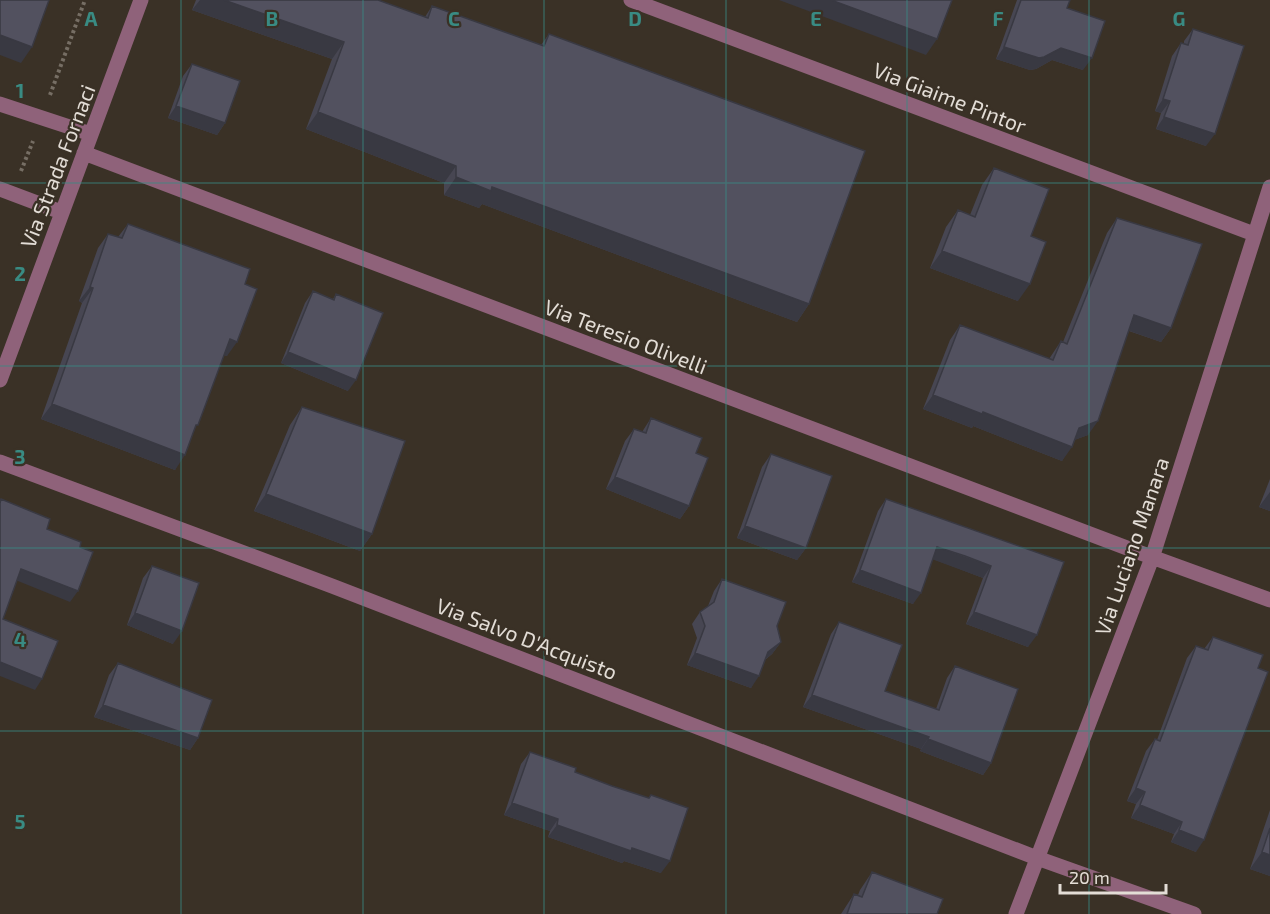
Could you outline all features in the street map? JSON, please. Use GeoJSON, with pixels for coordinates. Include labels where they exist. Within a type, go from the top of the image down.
{"type":"FeatureCollection","features":[{"type":"Feature","properties":{"kind":"street","name":"Via Strada Fornaci"},"geometry":{"type":"LineString","coordinates":[[0,381],[141,0]]}},
{"type":"Feature","properties":{"kind":"street","name":"Via Giaime Pintor"},"geometry":{"type":"LineString","coordinates":[[632,0],[1254,234]]}},
{"type":"Feature","properties":{"kind":"street"},"geometry":{"type":"LineString","coordinates":[[0,104],[91,134]]}},
{"type":"Feature","properties":{"kind":"street","name":"Via Teresio Olivelli"},"geometry":{"type":"LineString","coordinates":[[84,153],[1152,558],[1270,600]]}},
{"type":"Feature","properties":{"kind":"street","name":"Via Luciano Manara"},"geometry":{"type":"LineString","coordinates":[[1016,914],[1152,558],[1270,187]]}},
{"type":"Feature","properties":{"kind":"street"},"geometry":{"type":"LineString","coordinates":[[0,189],[61,212]]}},
{"type":"Feature","properties":{"kind":"street","name":"Via Salvo D'Acquisto"},"geometry":{"type":"LineString","coordinates":[[0,462],[354,594],[1037,858],[1194,914]]}},
{"type":"Feature","properties":{"kind":"building"},"geometry":{"type":"Polygon","coordinates":[[[0,0],[49,0],[32,47],[0,35],[0,0]]]}},
{"type":"Feature","properties":{"kind":"building"},"geometry":{"type":"Polygon","coordinates":[[[224,0],[378,0],[428,18],[432,6],[544,46],[549,34],[865,151],[809,304],[492,187],[491,191],[456,177],[456,166],[318,112],[344,42],[224,0]]]}},
{"type":"Feature","properties":{"kind":"building"},"geometry":{"type":"Polygon","coordinates":[[[831,0],[952,0],[937,39],[831,0]]]}},
{"type":"Feature","properties":{"kind":"building"},"geometry":{"type":"Polygon","coordinates":[[[1021,0],[1070,0],[1067,8],[1105,21],[1092,58],[1061,48],[1039,58],[1004,47],[1021,0]]]}},
{"type":"Feature","properties":{"kind":"building"},"geometry":{"type":"Polygon","coordinates":[[[1193,29],[1244,46],[1215,134],[1164,117],[1170,101],[1163,99],[1181,43],[1188,45],[1193,29]]]}},
{"type":"Feature","properties":{"kind":"building"},"geometry":{"type":"Polygon","coordinates":[[[192,64],[240,81],[225,123],[176,106],[192,64]]]}},
{"type":"Feature","properties":{"kind":"building"},"geometry":{"type":"Polygon","coordinates":[[[994,168],[1049,189],[1031,236],[1046,242],[1030,284],[942,251],[958,210],[975,217],[994,168]]]}},
{"type":"Feature","properties":{"kind":"building"},"geometry":{"type":"Polygon","coordinates":[[[1117,218],[1202,244],[1171,328],[1134,315],[1098,421],[1079,428],[1072,447],[933,395],[960,325],[1053,360],[1061,341],[1067,344],[1117,218]]]}},
{"type":"Feature","properties":{"kind":"building"},"geometry":{"type":"Polygon","coordinates":[[[128,224],[250,269],[245,284],[257,289],[237,342],[230,339],[185,455],[52,404],[93,288],[90,287],[108,234],[122,238],[128,224]]]}},
{"type":"Feature","properties":{"kind":"building"},"geometry":{"type":"Polygon","coordinates":[[[313,291],[334,300],[336,294],[383,313],[356,380],[288,352],[313,291]]]}},
{"type":"Feature","properties":{"kind":"building"},"geometry":{"type":"Polygon","coordinates":[[[302,407],[405,441],[372,534],[266,494],[302,407]]]}},
{"type":"Feature","properties":{"kind":"building"},"geometry":{"type":"Polygon","coordinates":[[[651,418],[702,438],[696,453],[708,458],[689,506],[615,477],[634,429],[646,433],[651,418]]]}},
{"type":"Feature","properties":{"kind":"building"},"geometry":{"type":"Polygon","coordinates":[[[771,454],[832,476],[806,548],[745,526],[771,454]]]}},
{"type":"Feature","properties":{"kind":"building"},"geometry":{"type":"Polygon","coordinates":[[[1,499],[50,519],[47,529],[81,542],[80,547],[93,552],[78,591],[21,569],[3,619],[58,641],[42,679],[0,662],[1,499]]]}},
{"type":"Feature","properties":{"kind":"building"},"geometry":{"type":"Polygon","coordinates":[[[886,499],[1064,562],[1037,635],[974,612],[991,566],[965,556],[937,547],[921,593],[860,570],[886,499]]]}},
{"type":"Feature","properties":{"kind":"building"},"geometry":{"type":"Polygon","coordinates":[[[152,566],[199,583],[182,631],[135,613],[152,566]]]}},
{"type":"Feature","properties":{"kind":"building"},"geometry":{"type":"Polygon","coordinates":[[[722,579],[786,602],[777,626],[781,642],[768,652],[759,676],[695,653],[705,626],[700,612],[714,602],[722,579]]]}},
{"type":"Feature","properties":{"kind":"building"},"geometry":{"type":"Polygon","coordinates":[[[839,622],[902,645],[885,691],[939,710],[955,666],[1018,689],[991,763],[928,739],[929,737],[812,695],[839,622]]]}},
{"type":"Feature","properties":{"kind":"building"},"geometry":{"type":"Polygon","coordinates":[[[1213,637],[1263,655],[1258,668],[1268,672],[1204,840],[1179,830],[1182,822],[1140,805],[1145,792],[1136,788],[1155,739],[1160,741],[1196,646],[1208,650],[1213,637]]]}},
{"type":"Feature","properties":{"kind":"building"},"geometry":{"type":"Polygon","coordinates":[[[118,663],[212,700],[198,738],[103,705],[118,663]]]}},
{"type":"Feature","properties":{"kind":"building"},"geometry":{"type":"Polygon","coordinates":[[[530,752],[576,768],[575,772],[612,786],[649,798],[651,795],[688,808],[670,861],[632,848],[631,851],[557,825],[558,819],[512,803],[530,752]]]}},
{"type":"Feature","properties":{"kind":"building"},"geometry":{"type":"Polygon","coordinates":[[[1270,828],[1270,855],[1262,852],[1270,828]]]}},
{"type":"Feature","properties":{"kind":"building"},"geometry":{"type":"Polygon","coordinates":[[[872,872],[943,899],[937,914],[847,914],[854,894],[862,897],[872,872]]]}}]}
